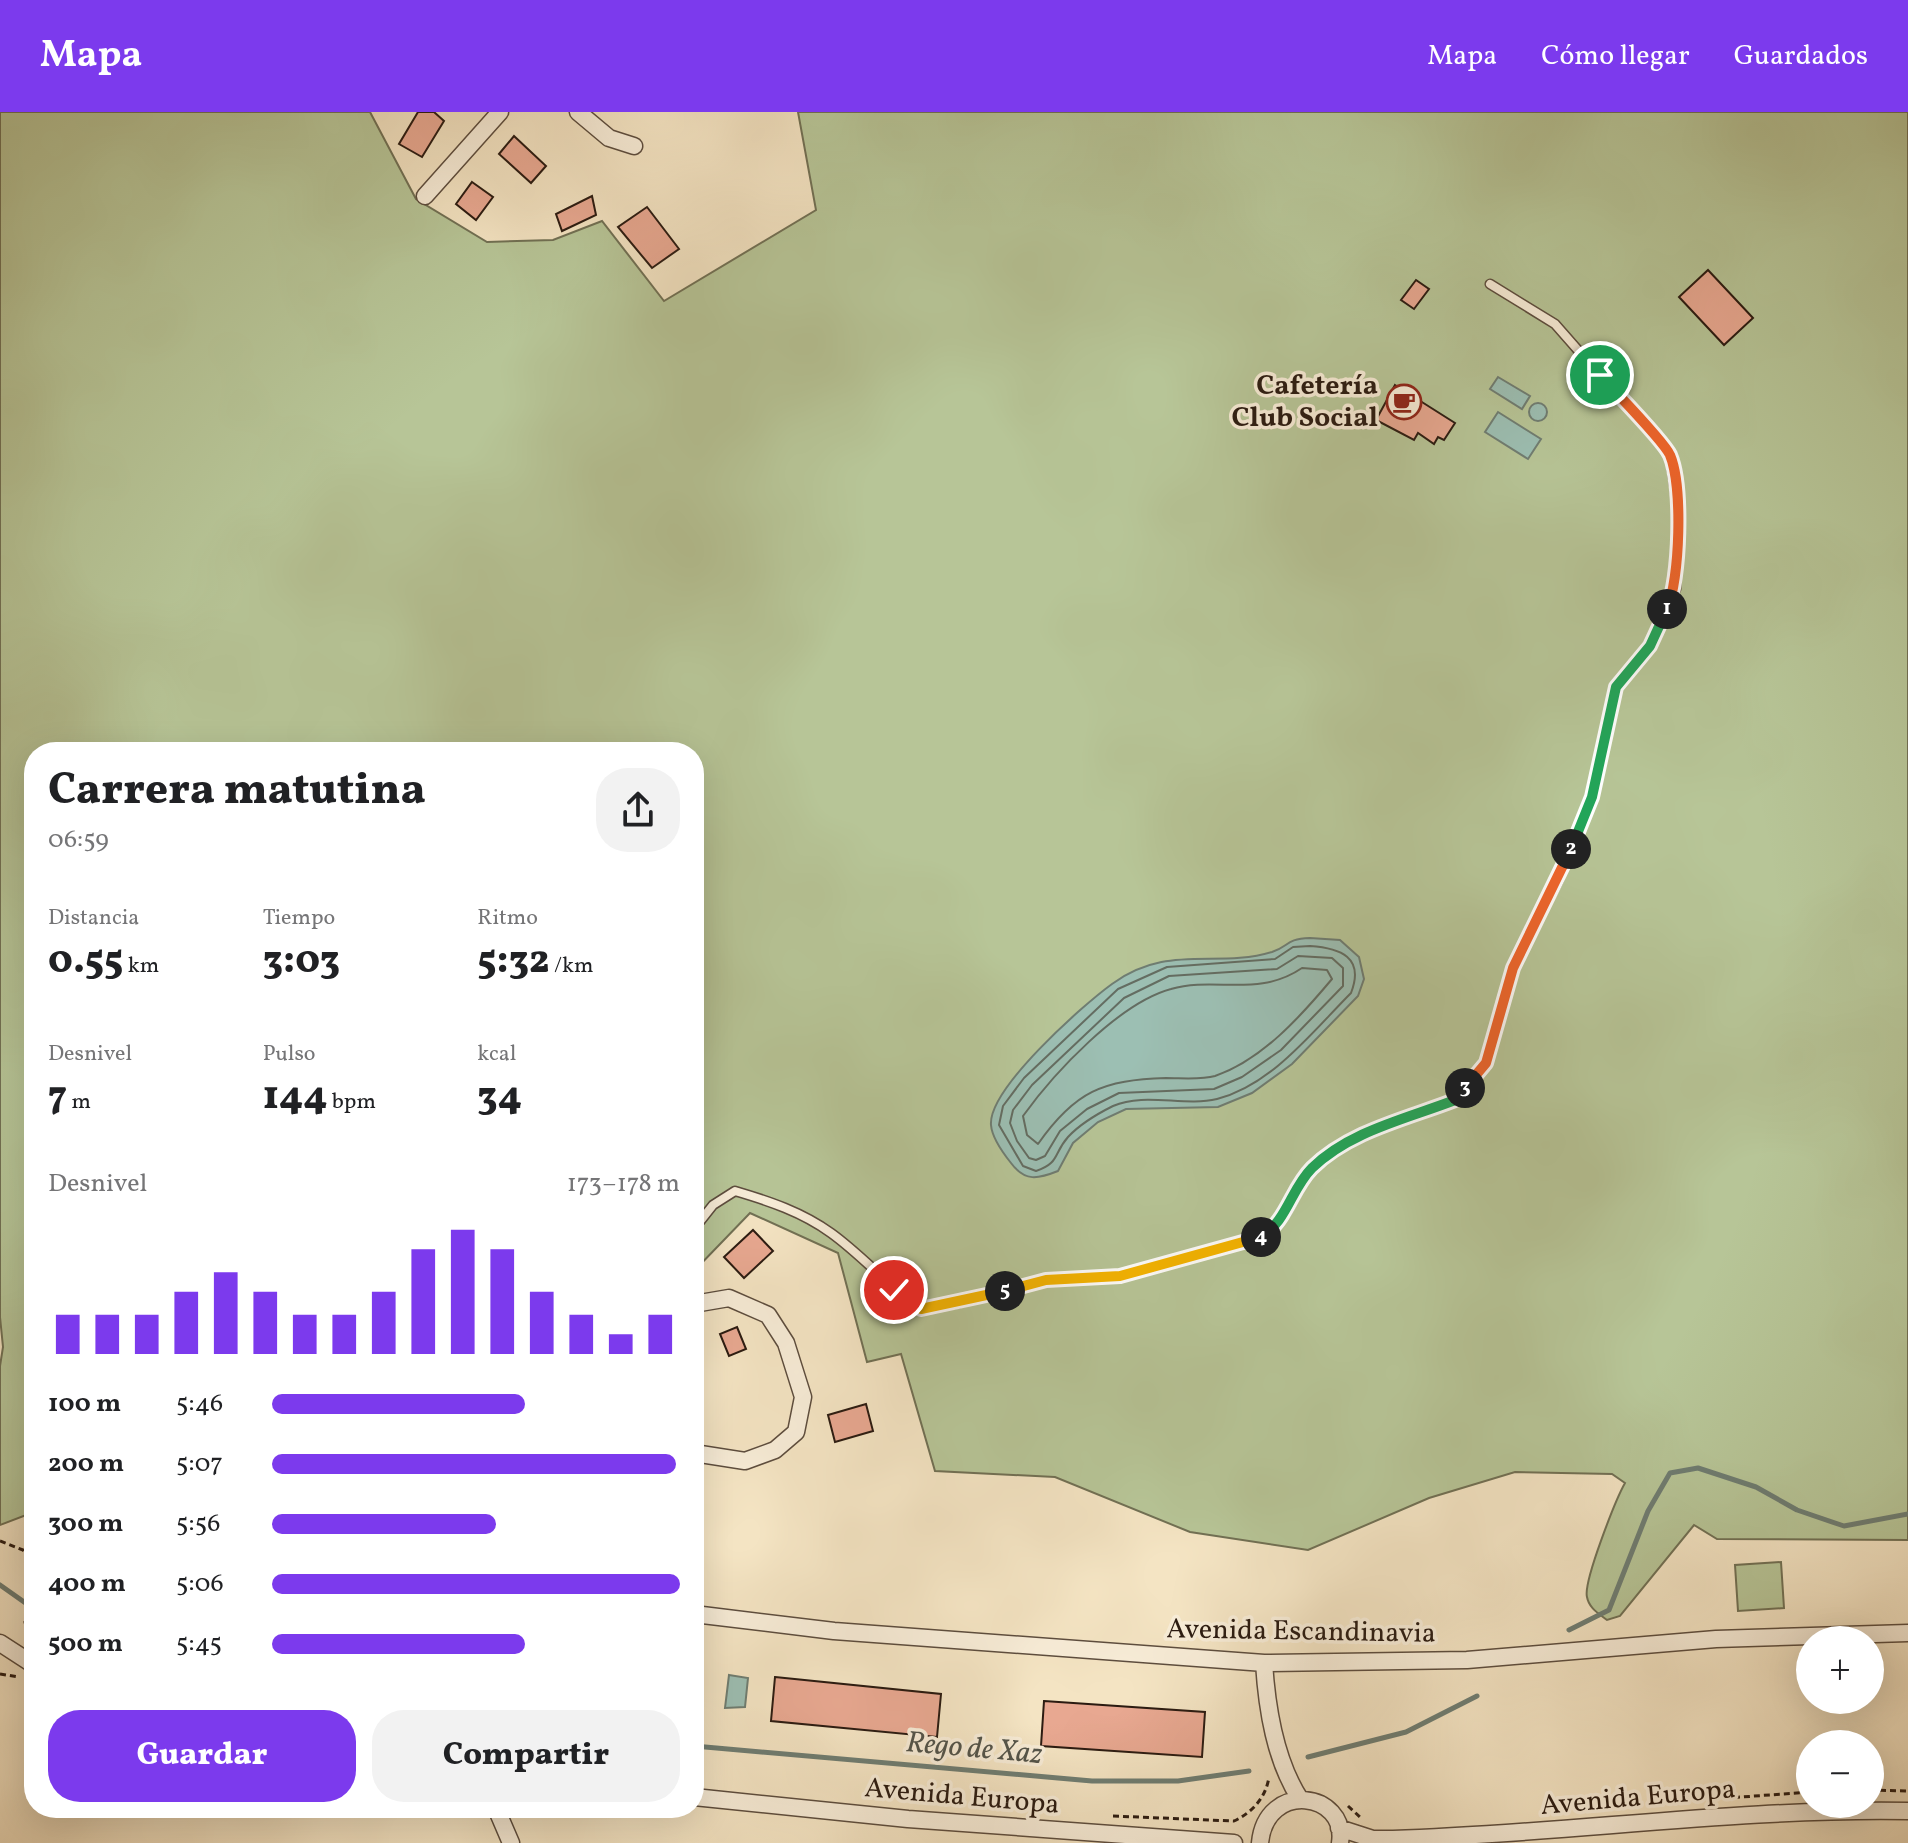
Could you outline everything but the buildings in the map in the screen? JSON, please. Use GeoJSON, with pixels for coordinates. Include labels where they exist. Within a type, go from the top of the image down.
{"type":"FeatureCollection","features":[{"type":"Feature","properties":{"kind":"street"},"geometry":{"type":"LineString","coordinates":[[425,196],[500,112]]}},
{"type":"Feature","properties":{"kind":"street"},"geometry":{"type":"LineString","coordinates":[[578,112],[609,138],[634,146]]}},
{"type":"Feature","properties":{"kind":"street"},"geometry":{"type":"LineString","coordinates":[[704,1302],[729,1298],[768,1315],[786,1343],[803,1397],[796,1432],[775,1450],[745,1461],[704,1455]]}},
{"type":"Feature","properties":{"kind":"street","name":"Avenida Escandinavia"},"geometry":{"type":"LineString","coordinates":[[704,1615],[834,1631],[1264,1663],[1467,1660],[1716,1639],[1908,1633]]}},
{"type":"Feature","properties":{"kind":"street"},"geometry":{"type":"LineString","coordinates":[[0,1643],[24,1665]]}},
{"type":"Feature","properties":{"kind":"street"},"geometry":{"type":"LineString","coordinates":[[0,1661],[24,1667]]}},
{"type":"Feature","properties":{"kind":"street"},"geometry":{"type":"LineString","coordinates":[[1264,1663],[1281,1805]]}},
{"type":"Feature","properties":{"kind":"street"},"geometry":{"type":"LineString","coordinates":[[1277,1773],[1300,1799],[1324,1807],[1339,1836]]}},
{"type":"Feature","properties":{"kind":"street","name":"Avenida Europa"},"geometry":{"type":"LineString","coordinates":[[704,1798],[1058,1832],[1230,1842],[1261,1838]]}},
{"type":"Feature","properties":{"kind":"street"},"geometry":{"type":"LineString","coordinates":[[1261,1838],[1267,1817],[1281,1805],[1300,1799]]}},
{"type":"Feature","properties":{"kind":"street","name":"Avenida Europa"},"geometry":{"type":"LineString","coordinates":[[1339,1836],[1368,1841],[1569,1831],[1739,1815],[1908,1811]]}},
{"type":"Feature","properties":{"kind":"street"},"geometry":{"type":"LineString","coordinates":[[500,1818],[511,1843]]}},
{"type":"Feature","properties":{"kind":"lane"},"geometry":{"type":"LineString","coordinates":[[704,1216],[713,1205],[735,1191],[781,1205],[832,1233],[894,1290],[921,1309],[959,1303],[1046,1280],[1120,1276],[1264,1236],[1286,1213],[1310,1169],[1361,1133],[1455,1100],[1486,1063],[1513,968],[1558,881],[1592,797],[1616,687],[1650,646],[1676,589],[1677,505],[1670,455],[1555,324],[1490,284]]}},
{"type":"Feature","properties":{"kind":"path"},"geometry":{"type":"LineString","coordinates":[[0,1541],[24,1551]]}},
{"type":"Feature","properties":{"kind":"path"},"geometry":{"type":"LineString","coordinates":[[0,1674],[24,1669]]}},
{"type":"Feature","properties":{"kind":"path"},"geometry":{"type":"LineString","coordinates":[[1104,1815],[1234,1821],[1244,1816],[1262,1798],[1277,1773]]}},
{"type":"Feature","properties":{"kind":"path"},"geometry":{"type":"LineString","coordinates":[[1884,1790],[1908,1791]]}},
{"type":"Feature","properties":{"kind":"path"},"geometry":{"type":"LineString","coordinates":[[1707,1800],[1796,1793]]}},
{"type":"Feature","properties":{"kind":"path"},"geometry":{"type":"LineString","coordinates":[[1342,1799],[1354,1812],[1369,1820]]}},
{"type":"Feature","properties":{"kind":"green space"},"geometry":{"type":"Polygon","coordinates":[[[0,112],[370,112],[416,199],[487,242],[553,240],[602,221],[664,301],[816,210],[798,112],[1908,112],[1908,1540],[1717,1539],[1694,1525],[1620,1616],[1607,1620],[1590,1604],[1587,1588],[1601,1540],[1625,1483],[1612,1474],[1515,1472],[1429,1498],[1308,1550],[1190,1532],[1055,1477],[935,1471],[901,1354],[867,1362],[838,1253],[750,1213],[704,1261],[704,742],[24,742],[24,1516],[0,1525],[0,1366],[3,1347],[0,1317],[0,112]]]}},
{"type":"Feature","properties":{"kind":"green space"},"geometry":{"type":"Polygon","coordinates":[[[1781,1562],[1784,1608],[1738,1611],[1735,1565],[1781,1562]]]}},
{"type":"Feature","properties":{"kind":"water"},"geometry":{"type":"Polygon","coordinates":[[[1498,377],[1530,396],[1522,409],[1490,389],[1498,377]]]}},
{"type":"Feature","properties":{"kind":"water"},"geometry":{"type":"Polygon","coordinates":[[[1534,403],[1542,403],[1547,412],[1545,419],[1534,421],[1529,416],[1529,408],[1534,403]]]}},
{"type":"Feature","properties":{"kind":"water"},"geometry":{"type":"Polygon","coordinates":[[[1498,412],[1541,439],[1528,459],[1485,432],[1498,412]]]}},
{"type":"Feature","properties":{"kind":"water"},"geometry":{"type":"Polygon","coordinates":[[[1310,938],[1340,940],[1359,957],[1364,979],[1358,996],[1292,1064],[1252,1093],[1218,1107],[1126,1109],[1098,1122],[1073,1143],[1058,1171],[1044,1176],[1032,1177],[1021,1173],[1005,1155],[991,1125],[994,1109],[1005,1091],[1040,1049],[1112,984],[1153,964],[1172,960],[1251,957],[1310,938]]]}},
{"type":"Feature","properties":{"kind":"water"},"geometry":{"type":"Polygon","coordinates":[[[729,1675],[748,1678],[745,1707],[725,1708],[729,1675]]]}},
{"type":"Feature","properties":{"kind":"waterway","name":"Rego de Xaz"},"geometry":{"type":"LineString","coordinates":[[1569,1630],[1609,1610],[1648,1511],[1670,1473],[1698,1468],[1756,1487],[1797,1510],[1844,1526],[1908,1514]]}},
{"type":"Feature","properties":{"kind":"waterway","name":"Rego de Xaz"},"geometry":{"type":"LineString","coordinates":[[0,1585],[24,1602]]}},
{"type":"Feature","properties":{"kind":"waterway","name":"Rego de Xaz"},"geometry":{"type":"LineString","coordinates":[[1308,1757],[1406,1732],[1477,1696]]}},
{"type":"Feature","properties":{"kind":"waterway","name":"Rego de Xaz"},"geometry":{"type":"LineString","coordinates":[[704,1747],[1092,1781],[1178,1781],[1249,1771]]}},
{"type":"Feature","properties":{"kind":"place","name":"Cafetería Club Social"},"geometry":{"type":"Point","coordinates":[1404,402]}},
{"type":"Feature","properties":{"kind":"route"},"geometry":{"type":"LineString","coordinates":[[894,1290],[921,1309],[959,1303],[1046,1280],[1120,1276],[1264,1236],[1286,1213],[1310,1169],[1361,1133],[1455,1100],[1486,1063],[1513,968],[1558,881],[1592,797],[1616,687],[1650,646],[1676,589],[1677,505],[1670,455],[1600,375]]}}]}
